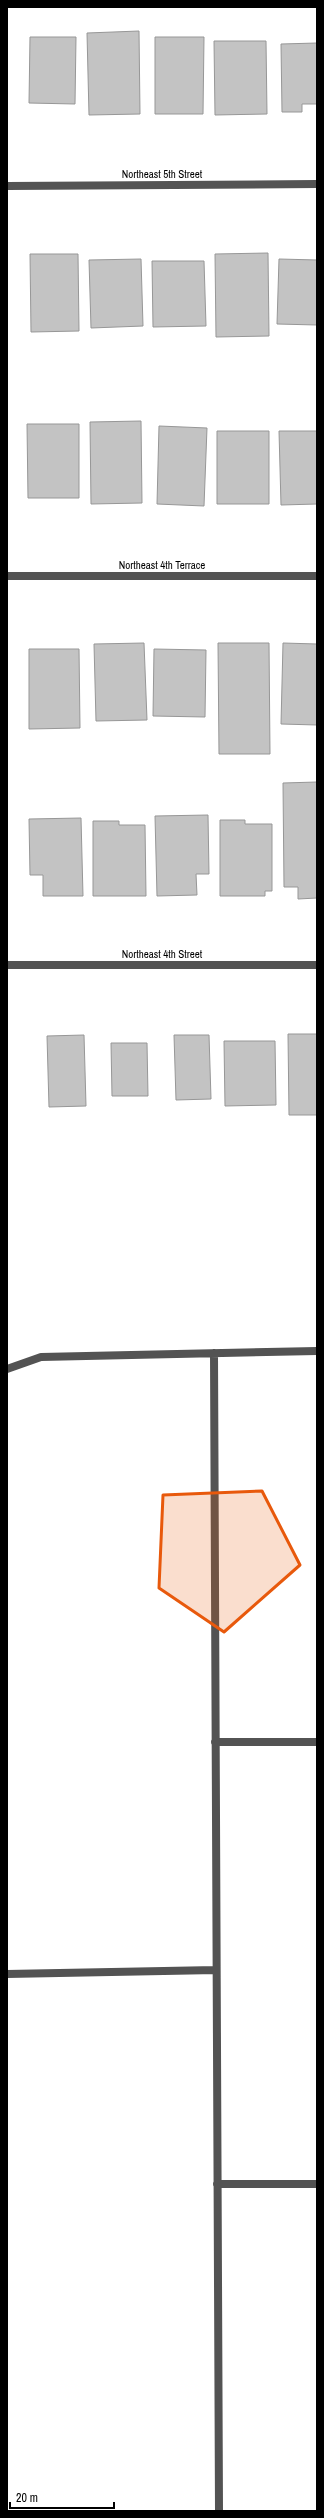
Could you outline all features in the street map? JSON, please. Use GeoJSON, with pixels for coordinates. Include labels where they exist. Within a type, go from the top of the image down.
{"type":"FeatureCollection","features":[{"type":"Feature","properties":{"kind":"street","name":"Northeast 5th Street"},"geometry":{"type":"LineString","coordinates":[[7,186],[317,184]]}},
{"type":"Feature","properties":{"kind":"street","name":"Northeast 4th Terrace"},"geometry":{"type":"LineString","coordinates":[[7,576],[317,576]]}},
{"type":"Feature","properties":{"kind":"street","name":"Northeast 4th Street"},"geometry":{"type":"LineString","coordinates":[[7,965],[317,965]]}},
{"type":"Feature","properties":{"kind":"street"},"geometry":{"type":"LineString","coordinates":[[7,1369],[41,1357],[317,1351]]}},
{"type":"Feature","properties":{"kind":"street"},"geometry":{"type":"LineString","coordinates":[[214,1353],[219,2511]]}},
{"type":"Feature","properties":{"kind":"street"},"geometry":{"type":"LineString","coordinates":[[215,1742],[317,1742]]}},
{"type":"Feature","properties":{"kind":"street"},"geometry":{"type":"LineString","coordinates":[[7,1974],[216,1970]]}},
{"type":"Feature","properties":{"kind":"street"},"geometry":{"type":"LineString","coordinates":[[218,2184],[317,2184]]}},
{"type":"Feature","properties":{"kind":"highlighted area"},"geometry":{"type":"Polygon","coordinates":[[[262,1491],[300,1565],[224,1632],[159,1588],[163,1495],[262,1491]]]}},
{"type":"Feature","properties":{"kind":"building"},"geometry":{"type":"Polygon","coordinates":[[[139,31],[140,114],[89,115],[87,33],[139,31]]]}},
{"type":"Feature","properties":{"kind":"building"},"geometry":{"type":"Polygon","coordinates":[[[30,37],[76,37],[75,104],[29,103],[30,37]]]}},
{"type":"Feature","properties":{"kind":"building"},"geometry":{"type":"Polygon","coordinates":[[[155,37],[204,37],[203,114],[155,114],[155,37]]]}},
{"type":"Feature","properties":{"kind":"building"},"geometry":{"type":"Polygon","coordinates":[[[214,41],[266,41],[267,114],[215,115],[214,41]]]}},
{"type":"Feature","properties":{"kind":"building"},"geometry":{"type":"Polygon","coordinates":[[[317,43],[317,104],[302,104],[302,112],[282,112],[281,44],[317,43]]]}},
{"type":"Feature","properties":{"kind":"building"},"geometry":{"type":"Polygon","coordinates":[[[268,253],[269,336],[216,337],[215,254],[268,253]]]}},
{"type":"Feature","properties":{"kind":"building"},"geometry":{"type":"Polygon","coordinates":[[[30,254],[78,254],[79,331],[31,332],[30,254]]]}},
{"type":"Feature","properties":{"kind":"building"},"geometry":{"type":"Polygon","coordinates":[[[141,259],[143,326],[91,328],[89,260],[141,259]]]}},
{"type":"Feature","properties":{"kind":"building"},"geometry":{"type":"Polygon","coordinates":[[[279,259],[317,260],[317,325],[277,324],[279,259]]]}},
{"type":"Feature","properties":{"kind":"building"},"geometry":{"type":"Polygon","coordinates":[[[152,261],[204,261],[206,326],[153,327],[152,261]]]}},
{"type":"Feature","properties":{"kind":"building"},"geometry":{"type":"Polygon","coordinates":[[[141,421],[142,503],[91,504],[90,422],[141,421]]]}},
{"type":"Feature","properties":{"kind":"building"},"geometry":{"type":"Polygon","coordinates":[[[27,424],[79,424],[79,498],[28,498],[27,424]]]}},
{"type":"Feature","properties":{"kind":"building"},"geometry":{"type":"Polygon","coordinates":[[[159,426],[207,428],[204,506],[157,504],[159,426]]]}},
{"type":"Feature","properties":{"kind":"building"},"geometry":{"type":"Polygon","coordinates":[[[217,431],[269,431],[269,504],[217,504],[217,431]]]}},
{"type":"Feature","properties":{"kind":"building"},"geometry":{"type":"Polygon","coordinates":[[[279,431],[317,431],[317,504],[281,505],[279,431]]]}},
{"type":"Feature","properties":{"kind":"building"},"geometry":{"type":"Polygon","coordinates":[[[144,643],[147,720],[96,721],[94,644],[144,643]]]}},
{"type":"Feature","properties":{"kind":"building"},"geometry":{"type":"Polygon","coordinates":[[[218,643],[269,643],[270,754],[219,754],[218,643]]]}},
{"type":"Feature","properties":{"kind":"building"},"geometry":{"type":"Polygon","coordinates":[[[283,643],[317,644],[317,725],[281,724],[283,643]]]}},
{"type":"Feature","properties":{"kind":"building"},"geometry":{"type":"Polygon","coordinates":[[[29,649],[79,649],[80,728],[29,729],[29,649]]]}},
{"type":"Feature","properties":{"kind":"building"},"geometry":{"type":"Polygon","coordinates":[[[154,649],[206,650],[205,717],[153,716],[154,649]]]}},
{"type":"Feature","properties":{"kind":"building"},"geometry":{"type":"Polygon","coordinates":[[[317,782],[317,898],[298,899],[298,887],[284,887],[283,783],[317,782]]]}},
{"type":"Feature","properties":{"kind":"building"},"geometry":{"type":"Polygon","coordinates":[[[208,815],[209,874],[196,874],[197,895],[157,896],[155,816],[208,815]]]}},
{"type":"Feature","properties":{"kind":"building"},"geometry":{"type":"Polygon","coordinates":[[[81,818],[83,896],[43,896],[43,875],[30,875],[29,819],[81,818]]]}},
{"type":"Feature","properties":{"kind":"building"},"geometry":{"type":"Polygon","coordinates":[[[220,820],[245,820],[245,824],[272,824],[272,891],[265,891],[265,896],[220,896],[220,820]]]}},
{"type":"Feature","properties":{"kind":"building"},"geometry":{"type":"Polygon","coordinates":[[[93,821],[119,821],[119,825],[145,825],[146,896],[93,896],[93,821]]]}},
{"type":"Feature","properties":{"kind":"building"},"geometry":{"type":"Polygon","coordinates":[[[288,1034],[317,1034],[317,1115],[289,1115],[288,1034]]]}},
{"type":"Feature","properties":{"kind":"building"},"geometry":{"type":"Polygon","coordinates":[[[84,1035],[86,1106],[49,1107],[47,1036],[84,1035]]]}},
{"type":"Feature","properties":{"kind":"building"},"geometry":{"type":"Polygon","coordinates":[[[174,1035],[209,1035],[211,1099],[176,1100],[174,1035]]]}},
{"type":"Feature","properties":{"kind":"building"},"geometry":{"type":"Polygon","coordinates":[[[224,1041],[275,1041],[276,1105],[225,1106],[224,1041]]]}},
{"type":"Feature","properties":{"kind":"building"},"geometry":{"type":"Polygon","coordinates":[[[111,1043],[147,1043],[148,1096],[112,1096],[111,1043]]]}}]}
